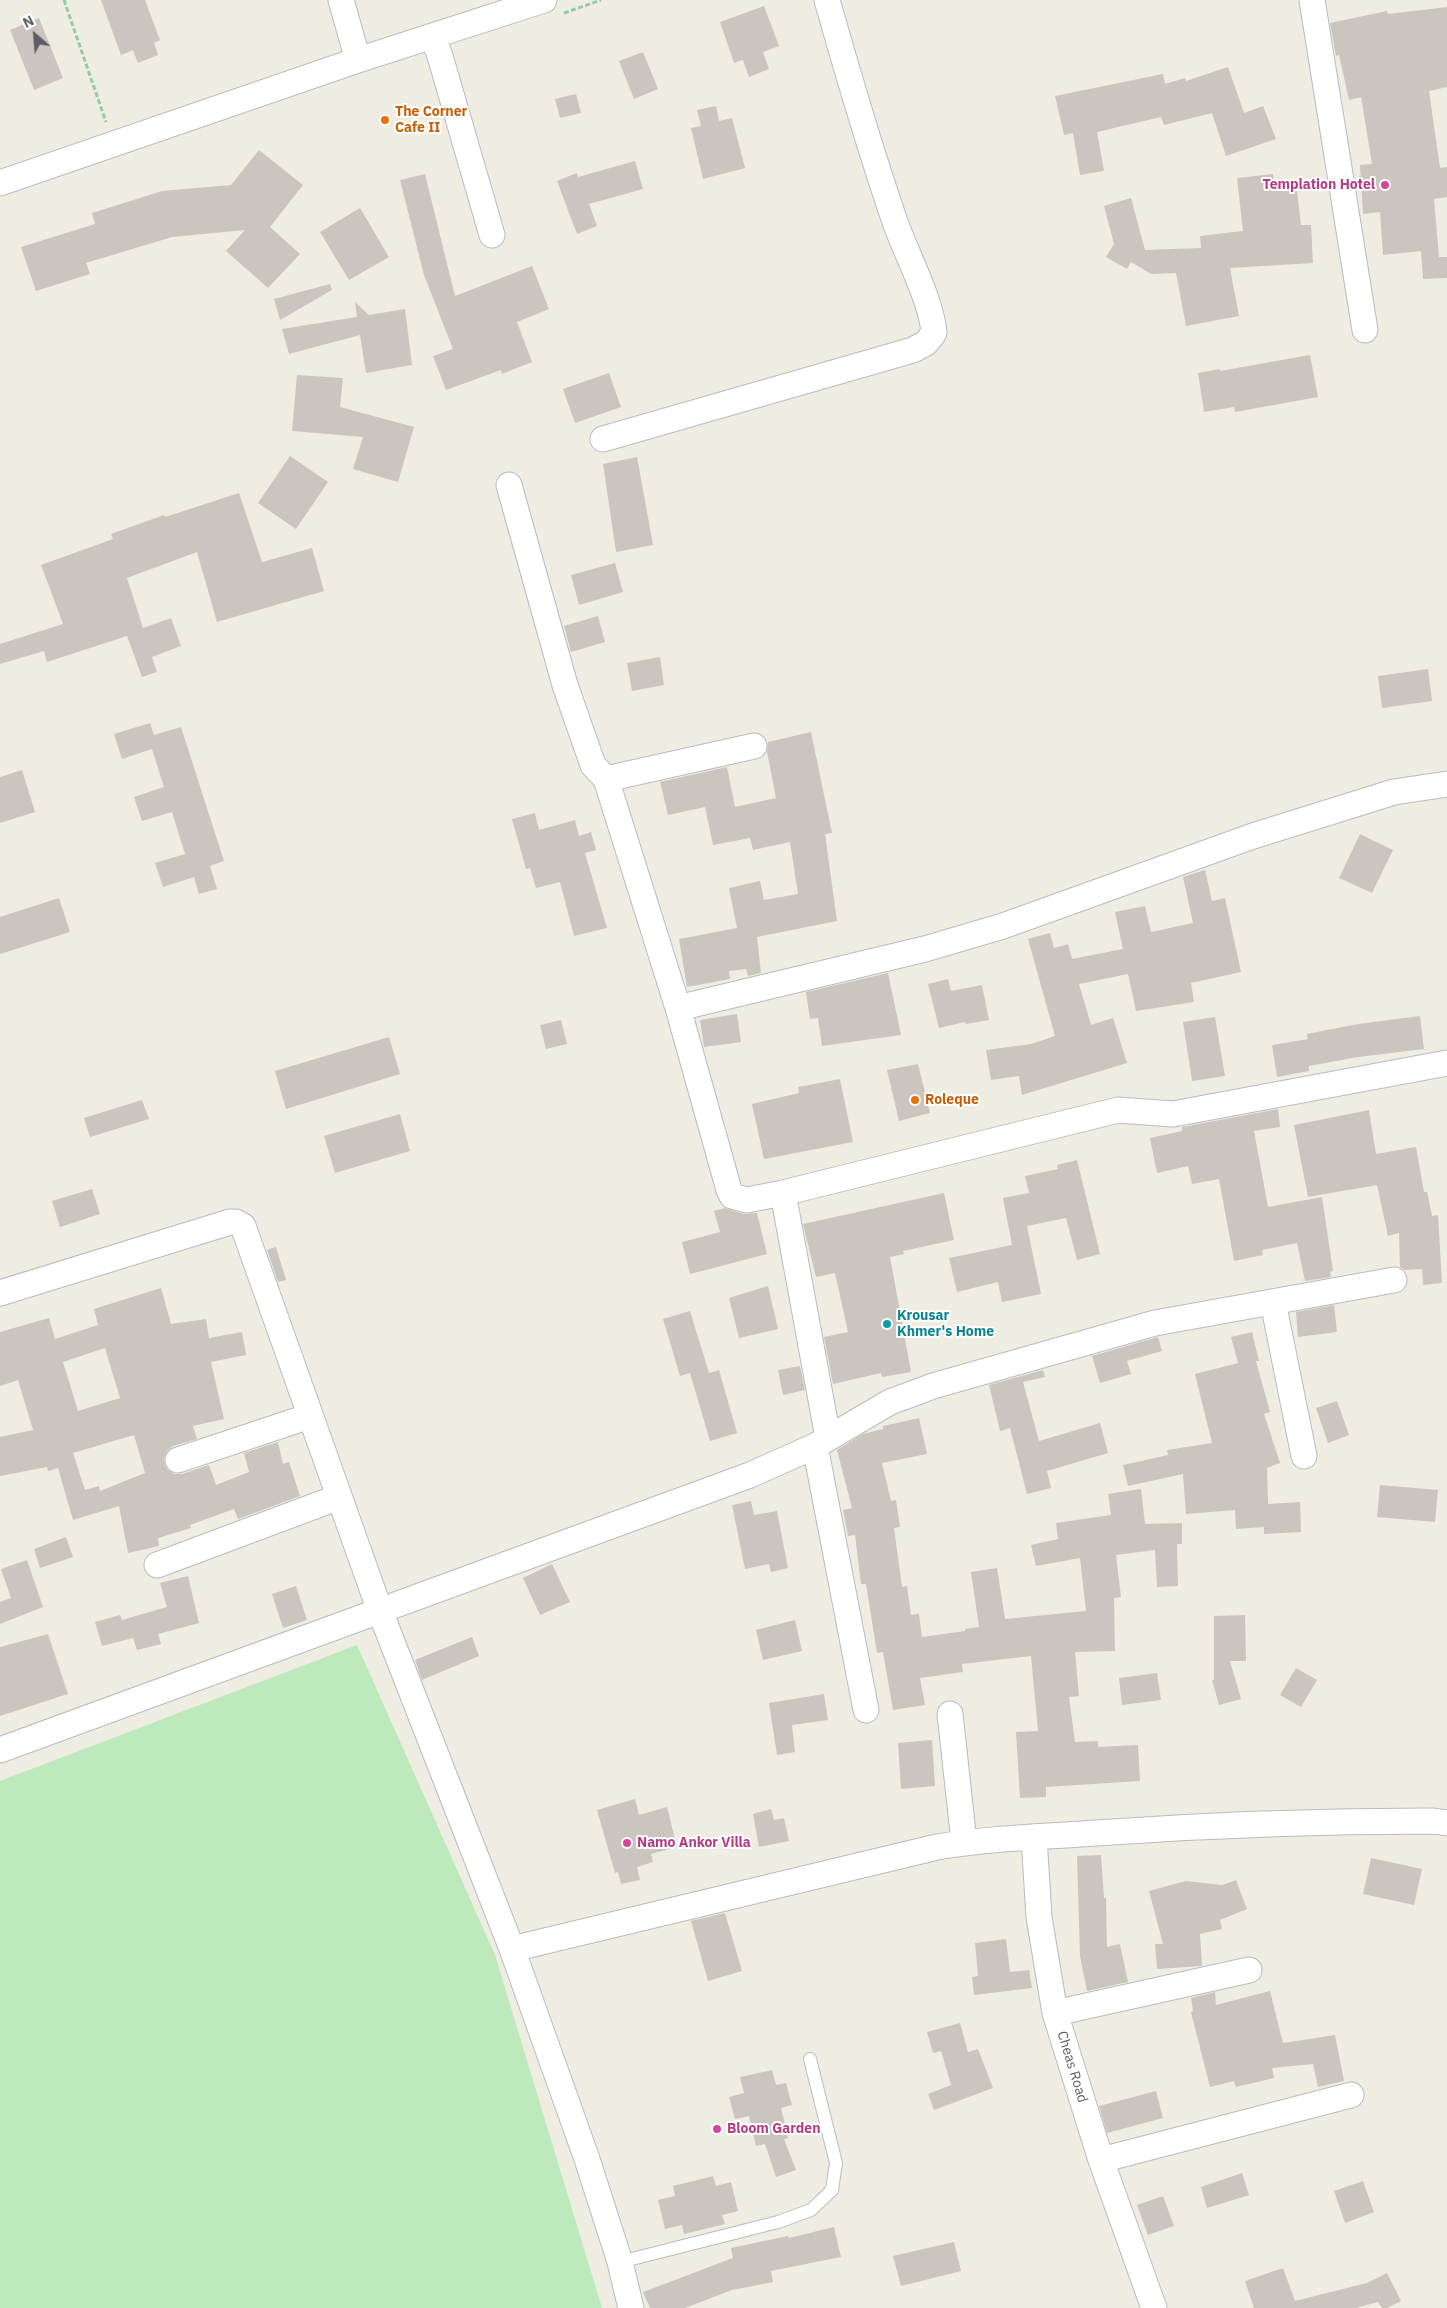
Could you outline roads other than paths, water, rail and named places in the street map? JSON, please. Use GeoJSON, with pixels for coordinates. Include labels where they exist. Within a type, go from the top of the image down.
{"type":"FeatureCollection","features":[{"type":"Feature","properties":{"kind":"street"},"geometry":{"type":"LineString","coordinates":[[341,0],[358,60]]}},
{"type":"Feature","properties":{"kind":"street"},"geometry":{"type":"LineString","coordinates":[[0,183],[358,60],[433,38],[544,0]]}},
{"type":"Feature","properties":{"kind":"street"},"geometry":{"type":"LineString","coordinates":[[603,438],[913,350],[926,343],[934,333],[930,312],[895,222],[861,117],[827,0]]}},
{"type":"Feature","properties":{"kind":"street"},"geometry":{"type":"LineString","coordinates":[[1312,0],[1365,330]]}},
{"type":"Feature","properties":{"kind":"street"},"geometry":{"type":"LineString","coordinates":[[433,38],[440,56],[492,235]]}},
{"type":"Feature","properties":{"kind":"street"},"geometry":{"type":"LineString","coordinates":[[509,485],[565,684],[594,766],[606,779],[678,1008],[732,1196],[747,1200],[783,1193],[1118,1110],[1172,1114],[1447,1063]]}},
{"type":"Feature","properties":{"kind":"street"},"geometry":{"type":"LineString","coordinates":[[606,779],[754,746]]}},
{"type":"Feature","properties":{"kind":"street"},"geometry":{"type":"LineString","coordinates":[[678,1008],[925,949],[1003,926],[1253,836],[1394,792],[1447,784]]}},
{"type":"Feature","properties":{"kind":"street"},"geometry":{"type":"LineString","coordinates":[[783,1193],[866,1710]]}},
{"type":"Feature","properties":{"kind":"street"},"geometry":{"type":"LineString","coordinates":[[0,1293],[230,1222],[236,1222],[243,1226],[380,1611],[512,1949],[587,2159],[620,2262],[631,2308]]}},
{"type":"Feature","properties":{"kind":"street"},"geometry":{"type":"LineString","coordinates":[[0,1750],[750,1475],[822,1442],[890,1402],[933,1386],[1155,1322],[1394,1280]]}},
{"type":"Feature","properties":{"kind":"street"},"geometry":{"type":"LineString","coordinates":[[1273,1302],[1304,1456]]}},
{"type":"Feature","properties":{"kind":"street"},"geometry":{"type":"LineString","coordinates":[[178,1460],[310,1416]]}},
{"type":"Feature","properties":{"kind":"street"},"geometry":{"type":"LineString","coordinates":[[157,1564],[339,1497]]}},
{"type":"Feature","properties":{"kind":"street"},"geometry":{"type":"LineString","coordinates":[[950,1714],[964,1842]]}},
{"type":"Feature","properties":{"kind":"street"},"geometry":{"type":"LineString","coordinates":[[512,1949],[964,1842],[1301,1822],[1433,1821],[1447,1823]]}},
{"type":"Feature","properties":{"kind":"street"},"geometry":{"type":"LineString","coordinates":[[1034,1837],[1039,1917],[1055,2013]]}},
{"type":"Feature","properties":{"kind":"street","name":"Cheas Road"},"geometry":{"type":"LineString","coordinates":[[1154,2308],[1101,2160],[1055,2013],[1249,1970]]}},
{"type":"Feature","properties":{"kind":"street"},"geometry":{"type":"LineString","coordinates":[[1101,2160],[1351,2095]]}},
{"type":"Feature","properties":{"kind":"lane"},"geometry":{"type":"LineString","coordinates":[[620,2262],[778,2222],[811,2210],[832,2190],[836,2163],[810,2059]]}},
{"type":"Feature","properties":{"kind":"place","name":"The Corner Cafe II"},"geometry":{"type":"Point","coordinates":[385,120]}},
{"type":"Feature","properties":{"kind":"place","name":"Templation Hotel"},"geometry":{"type":"Point","coordinates":[1385,185]}},
{"type":"Feature","properties":{"kind":"place","name":"Roleque"},"geometry":{"type":"Point","coordinates":[915,1100]}},
{"type":"Feature","properties":{"kind":"place","name":"Krousar Khmer's Home"},"geometry":{"type":"Point","coordinates":[887,1324]}},
{"type":"Feature","properties":{"kind":"place","name":"Namo Ankor Villa"},"geometry":{"type":"Point","coordinates":[627,1843]}},
{"type":"Feature","properties":{"kind":"place","name":"Bloom Garden"},"geometry":{"type":"Point","coordinates":[717,2129]}}]}
